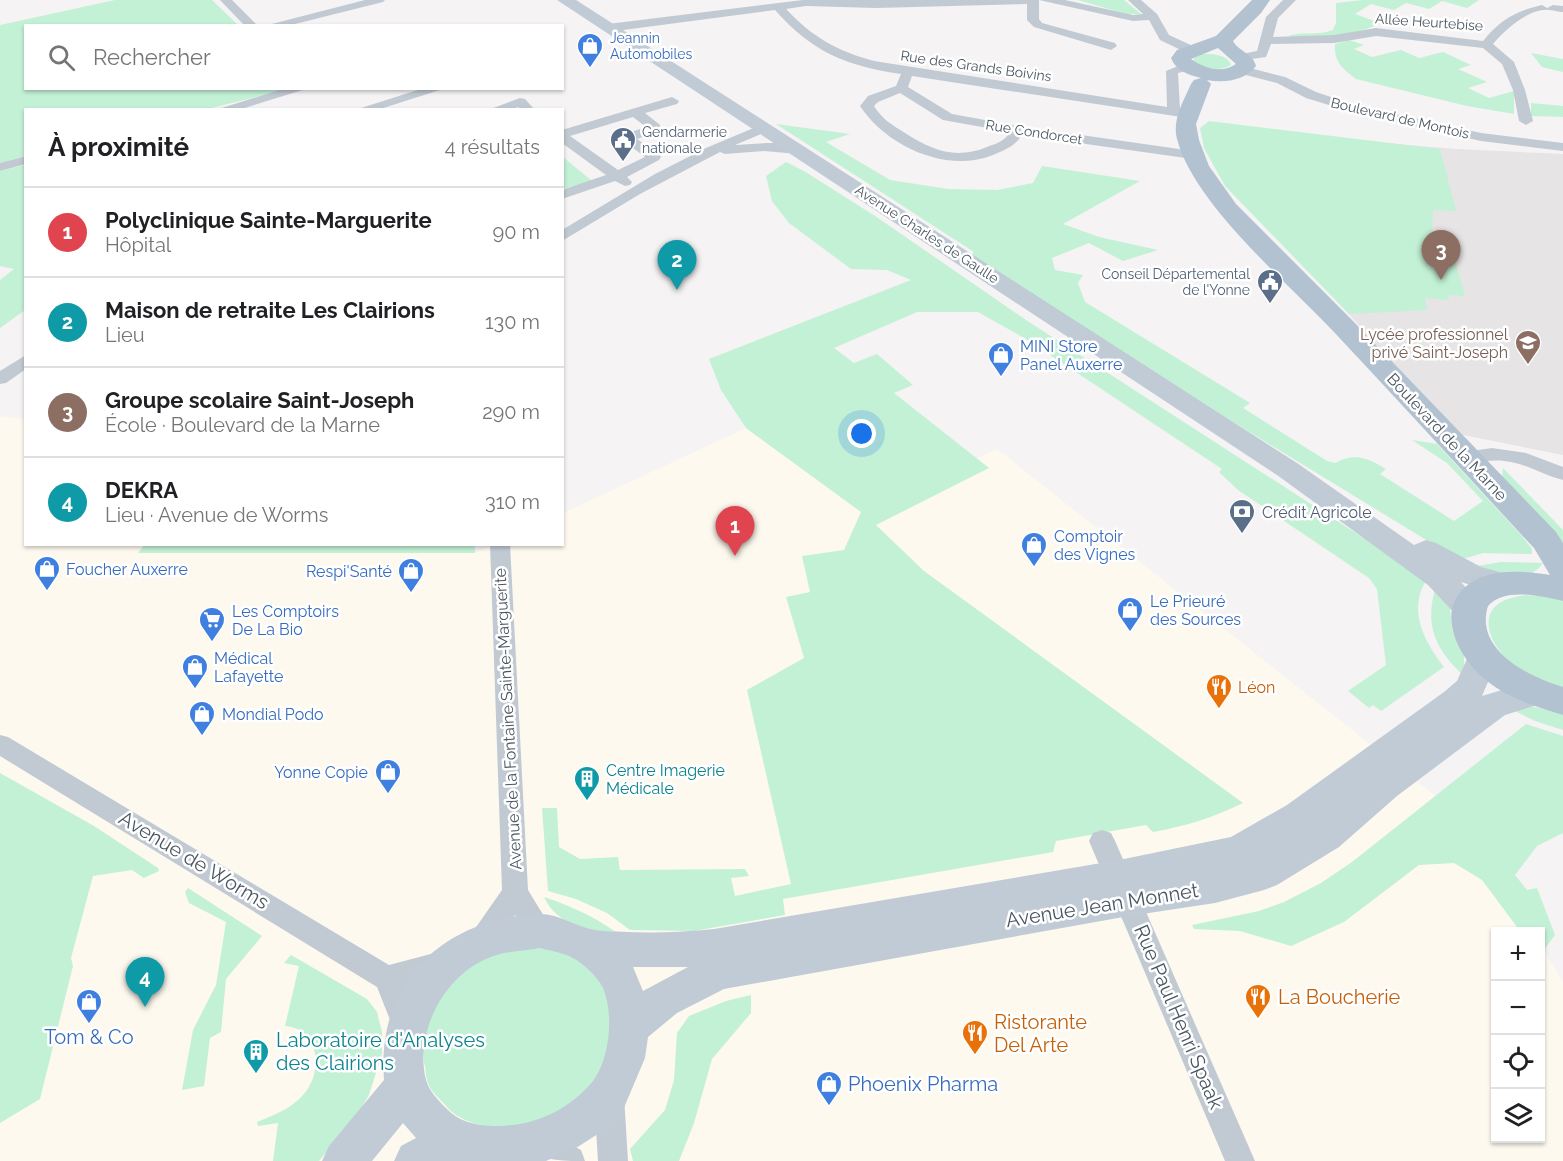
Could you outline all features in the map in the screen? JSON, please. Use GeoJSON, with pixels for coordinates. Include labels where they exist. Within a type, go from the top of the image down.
{"type":"FeatureCollection","features":[{"type":"Feature","properties":{"kind":"main road"},"geometry":{"type":"LineString","coordinates":[[1235,56],[1261,0]]}},
{"type":"Feature","properties":{"kind":"main road"},"geometry":{"type":"LineString","coordinates":[[1199,66],[1214,49],[1235,56]]}},
{"type":"Feature","properties":{"kind":"main road"},"geometry":{"type":"LineString","coordinates":[[1199,66],[1235,56]]}},
{"type":"Feature","properties":{"kind":"main road","name":"Boulevard de la Marne"},"geometry":{"type":"LineString","coordinates":[[1199,66],[1181,113],[1197,166],[1228,209],[1343,326],[1464,457],[1545,540],[1555,576]]}},
{"type":"Feature","properties":{"kind":"main road"},"geometry":{"type":"LineString","coordinates":[[1549,697],[1515,682],[1483,656],[1472,639],[1467,623],[1469,609],[1475,598],[1487,589],[1503,584],[1555,576]]}},
{"type":"Feature","properties":{"kind":"street"},"geometry":{"type":"LineString","coordinates":[[228,2],[244,0]]}},
{"type":"Feature","properties":{"kind":"street"},"geometry":{"type":"LineString","coordinates":[[278,24],[379,0]]}},
{"type":"Feature","properties":{"kind":"street","name":"Avenue Charles de Gaulle"},"geometry":{"type":"LineString","coordinates":[[566,0],[1287,470],[1439,578],[1469,609]]}},
{"type":"Feature","properties":{"kind":"street"},"geometry":{"type":"LineString","coordinates":[[608,28],[777,6],[1032,0],[1033,20],[1038,25],[1111,46]]}},
{"type":"Feature","properties":{"kind":"street"},"geometry":{"type":"LineString","coordinates":[[1044,0],[1133,18],[1153,16]]}},
{"type":"Feature","properties":{"kind":"street"},"geometry":{"type":"LineString","coordinates":[[1134,0],[1153,16],[1161,35]]}},
{"type":"Feature","properties":{"kind":"street"},"geometry":{"type":"LineString","coordinates":[[1235,56],[1262,54],[1272,17],[1290,0]]}},
{"type":"Feature","properties":{"kind":"street"},"geometry":{"type":"LineString","coordinates":[[228,2],[250,24]]}},
{"type":"Feature","properties":{"kind":"street","name":"Rue des Grands Boivins"},"geometry":{"type":"LineString","coordinates":[[777,6],[808,38],[823,47],[854,59],[908,71],[1181,113]]}},
{"type":"Feature","properties":{"kind":"street","name":"Allée Heurtebise"},"geometry":{"type":"LineString","coordinates":[[1266,41],[1334,39],[1385,32],[1486,45],[1504,22],[1520,13],[1547,6]]}},
{"type":"Feature","properties":{"kind":"street"},"geometry":{"type":"LineString","coordinates":[[1118,15],[1161,35],[1199,66]]}},
{"type":"Feature","properties":{"kind":"street"},"geometry":{"type":"LineString","coordinates":[[1486,45],[1508,62],[1519,90],[1526,121]]}},
{"type":"Feature","properties":{"kind":"street","name":"Boulevard de Montois"},"geometry":{"type":"LineString","coordinates":[[1235,56],[1311,95],[1352,108],[1471,135],[1563,147]]}},
{"type":"Feature","properties":{"kind":"street"},"geometry":{"type":"LineString","coordinates":[[1181,113],[1172,71],[1199,66]]}},
{"type":"Feature","properties":{"kind":"street"},"geometry":{"type":"LineString","coordinates":[[908,71],[901,88],[873,99],[867,106],[876,120],[924,151],[954,157],[983,154],[1010,143],[1018,130]]}},
{"type":"Feature","properties":{"kind":"street","name":"Rue Condorcet"},"geometry":{"type":"LineString","coordinates":[[901,88],[948,117],[1018,130],[1193,155]]}},
{"type":"Feature","properties":{"kind":"street"},"geometry":{"type":"LineString","coordinates":[[228,108],[296,90]]}},
{"type":"Feature","properties":{"kind":"street"},"geometry":{"type":"LineString","coordinates":[[368,108],[433,90]]}},
{"type":"Feature","properties":{"kind":"street"},"geometry":{"type":"LineString","coordinates":[[564,134],[672,101]]}},
{"type":"Feature","properties":{"kind":"street"},"geometry":{"type":"LineString","coordinates":[[500,108],[519,102],[526,108]]}},
{"type":"Feature","properties":{"kind":"street"},"geometry":{"type":"LineString","coordinates":[[564,194],[633,170],[654,157],[627,138],[653,129],[653,125],[635,112]]}},
{"type":"Feature","properties":{"kind":"street"},"geometry":{"type":"LineString","coordinates":[[717,148],[735,125],[739,113]]}},
{"type":"Feature","properties":{"kind":"street"},"geometry":{"type":"LineString","coordinates":[[564,236],[639,189],[717,148],[763,128]]}},
{"type":"Feature","properties":{"kind":"street"},"geometry":{"type":"LineString","coordinates":[[564,137],[616,177],[639,189]]}},
{"type":"Feature","properties":{"kind":"street"},"geometry":{"type":"LineString","coordinates":[[717,148],[764,147],[798,150]]}},
{"type":"Feature","properties":{"kind":"street"},"geometry":{"type":"LineString","coordinates":[[0,166],[24,160]]}},
{"type":"Feature","properties":{"kind":"street"},"geometry":{"type":"LineString","coordinates":[[0,379],[24,361]]}},
{"type":"Feature","properties":{"kind":"street"},"geometry":{"type":"LineString","coordinates":[[1464,457],[1509,454],[1527,458],[1563,474]]}},
{"type":"Feature","properties":{"kind":"street","name":"Avenue Charles de Gaulle"},"geometry":{"type":"LineString","coordinates":[[1287,470],[1456,568],[1503,584]]}},
{"type":"Feature","properties":{"kind":"street","name":"Avenue de la Fontaine Sainte-Marguerite"},"geometry":{"type":"LineString","coordinates":[[500,546],[515,893],[540,931]]}},
{"type":"Feature","properties":{"kind":"street","name":"Avenue Jean Monnet"},"geometry":{"type":"LineString","coordinates":[[630,1027],[663,1000],[719,972],[1124,887],[1238,851],[1263,839],[1346,783],[1456,701],[1470,688],[1483,656]]}},
{"type":"Feature","properties":{"kind":"street","name":"Avenue Jean Monnet"},"geometry":{"type":"LineString","coordinates":[[592,948],[675,951],[1124,887],[1215,887],[1264,874],[1326,836],[1385,786],[1494,705],[1549,697]]}},
{"type":"Feature","properties":{"kind":"street","name":"Avenue de Worms"},"geometry":{"type":"LineString","coordinates":[[0,744],[387,978]]}},
{"type":"Feature","properties":{"kind":"street","name":"Rue Paul Henri Spaak"},"geometry":{"type":"LineString","coordinates":[[1102,841],[1124,887],[1240,1161]]}},
{"type":"Feature","properties":{"kind":"street","name":"Avenue de la Fontaine Sainte-Marguerite"},"geometry":{"type":"LineString","coordinates":[[464,953],[515,893]]}},
{"type":"Feature","properties":{"kind":"street"},"geometry":{"type":"LineString","coordinates":[[406,1025],[387,978],[464,953],[540,931],[567,937],[592,948],[613,969],[626,996],[630,1027],[624,1061],[609,1094],[578,1123],[554,1152],[519,1147],[488,1148],[458,1141],[435,1128],[417,1109],[406,1086],[401,1056],[406,1025],[423,990],[464,953]]}},
{"type":"Feature","properties":{"kind":"street"},"geometry":{"type":"LineString","coordinates":[[344,1161],[406,1086]]}},
{"type":"Feature","properties":{"kind":"street"},"geometry":{"type":"LineString","coordinates":[[609,1094],[613,1161]]}},
{"type":"Feature","properties":{"kind":"street"},"geometry":{"type":"LineString","coordinates":[[416,1161],[458,1141]]}},
{"type":"Feature","properties":{"kind":"shaded area"},"geometry":{"type":"Polygon","coordinates":[[[1372,142],[1563,154],[1563,455],[1453,433],[1248,199],[1372,142]]]}},
{"type":"Feature","properties":{"kind":"shaded area"},"geometry":{"type":"Polygon","coordinates":[[[0,416],[24,419],[24,546],[143,546],[139,553],[475,553],[492,546],[564,546],[564,513],[746,428],[861,512],[997,449],[1457,813],[1528,927],[1491,927],[1491,1143],[1545,1143],[1545,953],[1563,982],[1563,1161],[0,1161],[0,416]]]}},
{"type":"Feature","properties":{"kind":"green space"},"geometry":{"type":"Polygon","coordinates":[[[115,0],[212,0],[237,24],[24,24],[24,90],[285,90],[211,108],[24,108],[24,156],[0,163],[0,25],[115,0]]]}},
{"type":"Feature","properties":{"kind":"green space"},"geometry":{"type":"Polygon","coordinates":[[[1078,0],[1124,0],[1141,14],[1126,14],[1078,0]]]}},
{"type":"Feature","properties":{"kind":"green space"},"geometry":{"type":"Polygon","coordinates":[[[1363,0],[1479,0],[1467,8],[1442,1],[1429,9],[1406,3],[1394,10],[1371,4],[1355,14],[1380,23],[1372,27],[1348,34],[1321,37],[1288,36],[1333,30],[1336,23],[1336,3],[1363,0]]]}},
{"type":"Feature","properties":{"kind":"green space"},"geometry":{"type":"Polygon","coordinates":[[[1349,40],[1364,45],[1354,49],[1372,57],[1401,50],[1419,58],[1443,52],[1471,65],[1458,69],[1487,82],[1468,88],[1489,98],[1514,91],[1514,114],[1467,106],[1356,79],[1343,68],[1336,56],[1335,44],[1349,40]]]}},
{"type":"Feature","properties":{"kind":"green space"},"geometry":{"type":"Polygon","coordinates":[[[1531,53],[1563,59],[1563,72],[1542,67],[1531,53]]]}},
{"type":"Feature","properties":{"kind":"green space"},"geometry":{"type":"Polygon","coordinates":[[[1202,54],[1223,57],[1231,65],[1217,69],[1203,66],[1194,61],[1194,58],[1202,54]]]}},
{"type":"Feature","properties":{"kind":"green space"},"geometry":{"type":"Polygon","coordinates":[[[1531,103],[1563,106],[1563,117],[1531,116],[1531,103]]]}},
{"type":"Feature","properties":{"kind":"green space"},"geometry":{"type":"Polygon","coordinates":[[[1209,121],[1440,149],[1456,211],[1433,210],[1432,231],[1448,235],[1465,296],[1448,295],[1449,300],[1425,298],[1427,310],[1349,314],[1225,186],[1204,148],[1200,128],[1209,121]]]}},
{"type":"Feature","properties":{"kind":"green space"},"geometry":{"type":"Polygon","coordinates":[[[776,124],[850,134],[826,142],[890,180],[948,189],[997,190],[1033,183],[1042,166],[1140,181],[1063,224],[1099,237],[1158,250],[1123,261],[1089,243],[1052,258],[1055,270],[1083,275],[1078,283],[1085,302],[1250,403],[1243,408],[1327,461],[1335,463],[1355,457],[1373,462],[1386,469],[1380,474],[1454,521],[1483,501],[1447,463],[1412,440],[1437,444],[1522,536],[1532,549],[1532,554],[1483,553],[1459,560],[1230,420],[971,255],[974,252],[776,124]]]}},
{"type":"Feature","properties":{"kind":"green space"},"geometry":{"type":"Polygon","coordinates":[[[564,158],[592,181],[564,189],[564,158]]]}},
{"type":"Feature","properties":{"kind":"green space"},"geometry":{"type":"Polygon","coordinates":[[[786,162],[875,216],[1029,322],[1427,579],[1418,602],[1418,614],[1430,647],[1444,667],[1381,711],[1373,705],[1369,708],[1348,691],[1386,665],[1377,589],[1369,578],[1238,490],[1219,472],[1222,469],[1026,339],[978,312],[917,312],[834,348],[854,363],[877,354],[913,385],[894,393],[989,468],[876,525],[924,571],[1243,803],[1210,817],[1165,830],[1153,832],[1146,825],[1056,841],[1053,852],[783,899],[785,915],[694,931],[630,930],[607,913],[576,899],[548,891],[542,808],[557,808],[559,847],[580,859],[618,857],[620,870],[745,869],[749,876],[731,878],[735,896],[791,884],[747,690],[804,658],[786,597],[810,592],[802,556],[844,550],[861,512],[746,428],[721,390],[709,359],[911,280],[887,270],[851,269],[789,223],[772,201],[766,176],[786,162]]]}},
{"type":"Feature","properties":{"kind":"green space"},"geometry":{"type":"Polygon","coordinates":[[[24,165],[24,311],[0,328],[0,280],[14,269],[0,266],[0,171],[24,165]]]}},
{"type":"Feature","properties":{"kind":"green space"},"geometry":{"type":"Polygon","coordinates":[[[1503,468],[1563,530],[1563,546],[1502,477],[1503,468]]]}},
{"type":"Feature","properties":{"kind":"green space"},"geometry":{"type":"Polygon","coordinates":[[[143,546],[475,546],[475,553],[138,553],[143,546]]]}},
{"type":"Feature","properties":{"kind":"green space"},"geometry":{"type":"Polygon","coordinates":[[[1501,562],[1543,563],[1529,574],[1520,576],[1502,575],[1477,566],[1501,562]]]}},
{"type":"Feature","properties":{"kind":"green space"},"geometry":{"type":"Polygon","coordinates":[[[1436,586],[1450,608],[1452,630],[1464,655],[1464,676],[1446,656],[1435,636],[1431,613],[1436,586]]]}},
{"type":"Feature","properties":{"kind":"green space"},"geometry":{"type":"Polygon","coordinates":[[[1526,595],[1563,601],[1563,688],[1519,668],[1498,649],[1489,630],[1491,612],[1497,605],[1508,599],[1526,595]]]}},
{"type":"Feature","properties":{"kind":"green space"},"geometry":{"type":"Polygon","coordinates":[[[1523,705],[1563,712],[1563,730],[1535,721],[1509,708],[1523,705]]]}},
{"type":"Feature","properties":{"kind":"green space"},"geometry":{"type":"Polygon","coordinates":[[[1526,724],[1563,736],[1563,833],[1537,846],[1515,875],[1527,890],[1537,888],[1555,935],[1545,949],[1545,927],[1517,927],[1482,880],[1454,863],[1419,865],[1344,922],[1291,946],[1240,931],[1194,929],[1192,925],[1259,911],[1284,902],[1321,883],[1352,862],[1526,724]]]}},
{"type":"Feature","properties":{"kind":"green space"},"geometry":{"type":"Polygon","coordinates":[[[0,773],[94,826],[158,868],[159,871],[144,878],[132,870],[93,876],[71,958],[73,966],[40,1099],[0,1123],[0,773]]]}},
{"type":"Feature","properties":{"kind":"green space"},"geometry":{"type":"Polygon","coordinates":[[[188,888],[262,936],[226,979],[221,1032],[210,1038],[204,1086],[182,1090],[193,1030],[216,985],[226,922],[189,903],[185,892],[188,888]]]}},
{"type":"Feature","properties":{"kind":"green space"},"geometry":{"type":"Polygon","coordinates":[[[544,897],[586,914],[625,939],[590,931],[568,922],[550,907],[544,897]]]}},
{"type":"Feature","properties":{"kind":"green space"},"geometry":{"type":"Polygon","coordinates":[[[525,946],[561,950],[583,963],[596,976],[611,1008],[613,1034],[606,1060],[592,1082],[573,1102],[549,1117],[523,1125],[495,1127],[475,1124],[451,1111],[430,1088],[423,1050],[424,1033],[436,1003],[457,977],[485,957],[525,946]]]}},
{"type":"Feature","properties":{"kind":"green space"},"geometry":{"type":"Polygon","coordinates":[[[291,955],[367,999],[377,1012],[382,1032],[382,1054],[369,1095],[356,1117],[319,1161],[273,1161],[278,1123],[258,1126],[257,1122],[297,1101],[307,1090],[315,1070],[316,1059],[310,1041],[296,1028],[285,1026],[299,966],[284,963],[291,955]]]}},
{"type":"Feature","properties":{"kind":"green space"},"geometry":{"type":"Polygon","coordinates":[[[751,995],[751,1013],[712,1059],[694,1123],[679,1161],[633,1161],[630,1149],[665,1110],[674,1080],[677,1033],[689,1016],[726,1001],[751,995]]]}},
{"type":"Feature","properties":{"kind":"place","name":"Jeannin Automobiles"},"geometry":{"type":"Point","coordinates":[590,69]}},
{"type":"Feature","properties":{"kind":"place","name":"Gendarmerie nationale"},"geometry":{"type":"Point","coordinates":[623,163]}},
{"type":"Feature","properties":{"kind":"place","name":"Groupe scolaire Saint-Joseph"},"geometry":{"type":"Point","coordinates":[1441,280]}},
{"type":"Feature","properties":{"kind":"place","name":"Maison de retraite Les Clairions"},"geometry":{"type":"Point","coordinates":[677,290]}},
{"type":"Feature","properties":{"kind":"place","name":"Conseil Départemental de l'Yonne"},"geometry":{"type":"Point","coordinates":[1270,305]}},
{"type":"Feature","properties":{"kind":"place","name":"Lycée professionnel privé Saint-Joseph"},"geometry":{"type":"Point","coordinates":[1528,366]}},
{"type":"Feature","properties":{"kind":"place","name":"MINI Store Panel Auxerre"},"geometry":{"type":"Point","coordinates":[1001,378]}},
{"type":"Feature","properties":{"kind":"place","name":"Crédit Agricole"},"geometry":{"type":"Point","coordinates":[1242,535]}},
{"type":"Feature","properties":{"kind":"place","name":"Polyclinique Sainte-Marguerite"},"geometry":{"type":"Point","coordinates":[735,556]}},
{"type":"Feature","properties":{"kind":"place","name":"Comptoir des Vignes"},"geometry":{"type":"Point","coordinates":[1034,568]}},
{"type":"Feature","properties":{"kind":"place","name":"Foucher Auxerre"},"geometry":{"type":"Point","coordinates":[47,592]}},
{"type":"Feature","properties":{"kind":"place","name":"Respi'Santé"},"geometry":{"type":"Point","coordinates":[411,594]}},
{"type":"Feature","properties":{"kind":"place","name":"Le Prieuré des Sources"},"geometry":{"type":"Point","coordinates":[1130,633]}},
{"type":"Feature","properties":{"kind":"place","name":"Les Comptoirs De La Bio"},"geometry":{"type":"Point","coordinates":[212,643]}},
{"type":"Feature","properties":{"kind":"place","name":"Médical Lafayette"},"geometry":{"type":"Point","coordinates":[195,690]}},
{"type":"Feature","properties":{"kind":"place","name":"Léon"},"geometry":{"type":"Point","coordinates":[1219,710]}},
{"type":"Feature","properties":{"kind":"place","name":"Mondial Podo"},"geometry":{"type":"Point","coordinates":[202,737]}},
{"type":"Feature","properties":{"kind":"place","name":"Yonne Copie"},"geometry":{"type":"Point","coordinates":[388,795]}},
{"type":"Feature","properties":{"kind":"place","name":"Centre Imagerie Médicale"},"geometry":{"type":"Point","coordinates":[587,802]}},
{"type":"Feature","properties":{"kind":"place","name":"DEKRA"},"geometry":{"type":"Point","coordinates":[145,1007]}},
{"type":"Feature","properties":{"kind":"place","name":"La Boucherie"},"geometry":{"type":"Point","coordinates":[1258,1020]}},
{"type":"Feature","properties":{"kind":"place","name":"Tom & Co"},"geometry":{"type":"Point","coordinates":[89,1025]}},
{"type":"Feature","properties":{"kind":"place","name":"Ristorante Del Arte"},"geometry":{"type":"Point","coordinates":[975,1056]}},
{"type":"Feature","properties":{"kind":"place","name":"Laboratoire d'Analyses des Clairions"},"geometry":{"type":"Point","coordinates":[256,1075]}},
{"type":"Feature","properties":{"kind":"place","name":"Phoenix Pharma"},"geometry":{"type":"Point","coordinates":[829,1107]}}]}
